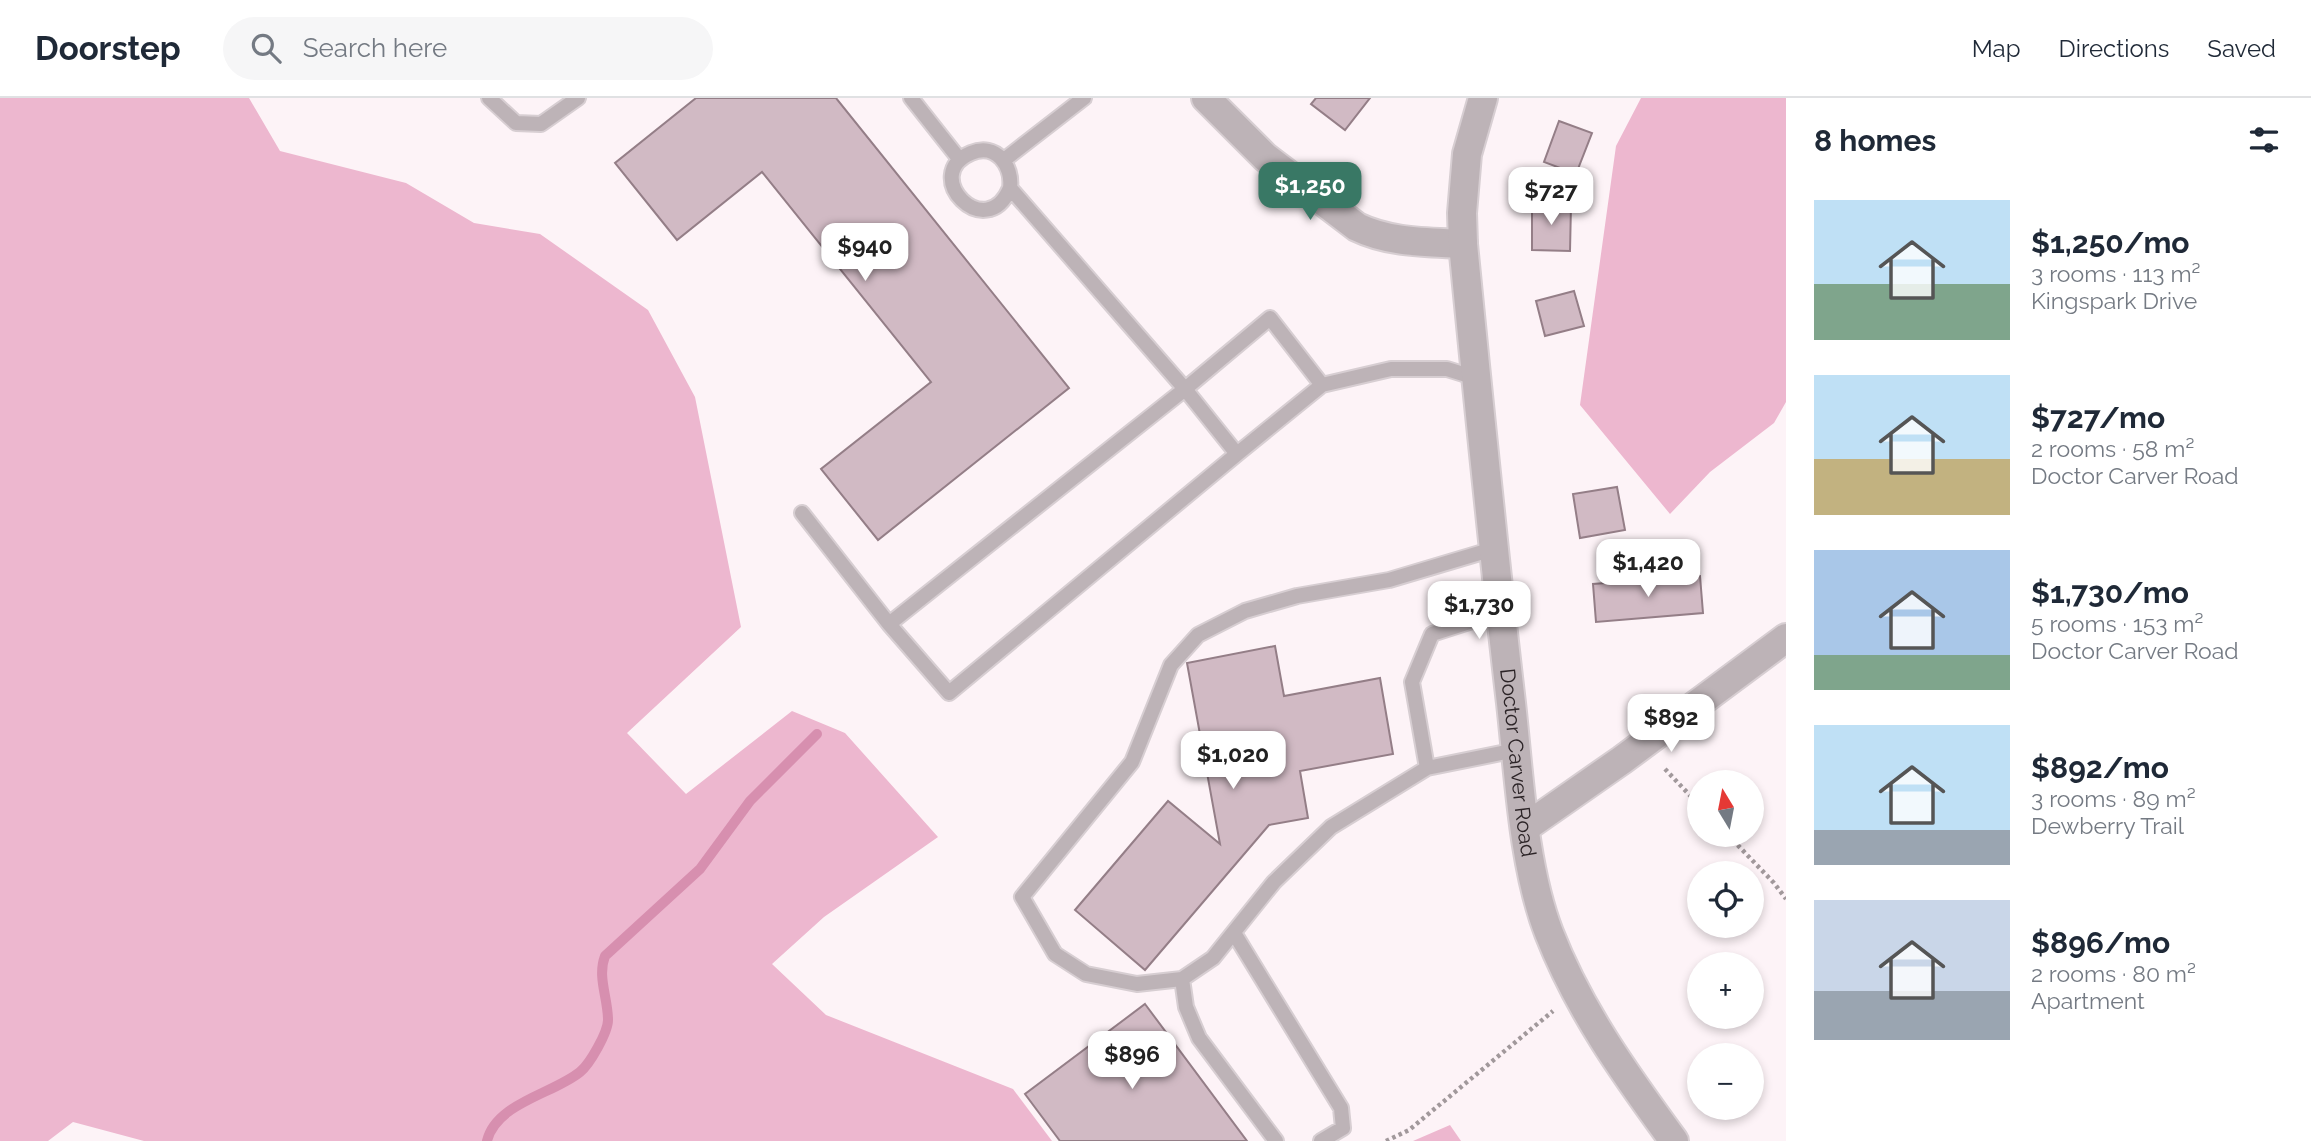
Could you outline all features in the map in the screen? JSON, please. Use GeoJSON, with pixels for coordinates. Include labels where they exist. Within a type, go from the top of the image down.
{"type":"FeatureCollection","features":[{"type":"Feature","properties":{"kind":"street"},"geometry":{"type":"LineString","coordinates":[[1206,98],[1265,158],[1357,227],[1371,234],[1400,240],[1463,244]]}},
{"type":"Feature","properties":{"kind":"street","name":"Doctor Carver Road"},"geometry":{"type":"LineString","coordinates":[[1483,98],[1467,154],[1462,213],[1463,244],[1493,549],[1532,872],[1548,930],[1572,988],[1612,1056],[1674,1141]]}},
{"type":"Feature","properties":{"kind":"street"},"geometry":{"type":"LineString","coordinates":[[1526,827],[1622,761],[1786,638]]}},
{"type":"Feature","properties":{"kind":"lane"},"geometry":{"type":"LineString","coordinates":[[489,98],[516,123],[541,124],[578,98]]}},
{"type":"Feature","properties":{"kind":"lane"},"geometry":{"type":"LineString","coordinates":[[911,98],[960,160]]}},
{"type":"Feature","properties":{"kind":"lane"},"geometry":{"type":"LineString","coordinates":[[1004,160],[1084,98]]}},
{"type":"Feature","properties":{"kind":"lane"},"geometry":{"type":"LineString","coordinates":[[978,150],[996,154],[1004,160],[1011,177],[1010,188],[1001,202],[984,210],[964,204],[953,188],[952,178],[954,168],[960,160],[978,150]]}},
{"type":"Feature","properties":{"kind":"lane"},"geometry":{"type":"LineString","coordinates":[[1010,188],[1185,389],[1237,454]]}},
{"type":"Feature","properties":{"kind":"lane"},"geometry":{"type":"LineString","coordinates":[[889,624],[1185,389],[1270,318],[1322,385]]}},
{"type":"Feature","properties":{"kind":"lane"},"geometry":{"type":"LineString","coordinates":[[802,513],[889,624],[949,692],[1322,385],[1391,369],[1447,369],[1476,378]]}},
{"type":"Feature","properties":{"kind":"lane"},"geometry":{"type":"LineString","coordinates":[[1493,549],[1389,580],[1297,596],[1245,611],[1198,635],[1171,665],[1132,762],[1022,897],[1055,954],[1086,974],[1137,984],[1182,979],[1213,958],[1274,882],[1331,827],[1427,768],[1516,750]]}},
{"type":"Feature","properties":{"kind":"lane"},"geometry":{"type":"LineString","coordinates":[[1427,768],[1412,682],[1432,634],[1500,612]]}},
{"type":"Feature","properties":{"kind":"lane"},"geometry":{"type":"LineString","coordinates":[[1234,933],[1341,1108],[1343,1128],[1321,1141]]}},
{"type":"Feature","properties":{"kind":"lane"},"geometry":{"type":"LineString","coordinates":[[1182,979],[1186,1007],[1199,1038],[1276,1141]]}},
{"type":"Feature","properties":{"kind":"path"},"geometry":{"type":"LineString","coordinates":[[1665,769],[1687,792]]}},
{"type":"Feature","properties":{"kind":"path"},"geometry":{"type":"LineString","coordinates":[[1740,847],[1786,899]]}},
{"type":"Feature","properties":{"kind":"path"},"geometry":{"type":"LineString","coordinates":[[1386,1141],[1409,1130],[1557,1008]]}},
{"type":"Feature","properties":{"kind":"shaded area"},"geometry":{"type":"Polygon","coordinates":[[[0,98],[249,98],[280,151],[406,183],[474,223],[540,234],[648,310],[695,397],[741,627],[627,733],[686,794],[792,711],[845,733],[938,837],[824,917],[772,964],[826,1015],[1013,1089],[1052,1141],[144,1141],[73,1122],[48,1141],[0,1141],[0,98]]]}},
{"type":"Feature","properties":{"kind":"shaded area"},"geometry":{"type":"Polygon","coordinates":[[[1641,98],[1786,98],[1786,402],[1774,423],[1710,472],[1670,514],[1580,405],[1616,146],[1641,98]]]}},
{"type":"Feature","properties":{"kind":"shaded area"},"geometry":{"type":"Polygon","coordinates":[[[1450,1125],[1461,1141],[1413,1141],[1450,1125]]]}},
{"type":"Feature","properties":{"kind":"building"},"geometry":{"type":"Polygon","coordinates":[[[696,98],[836,98],[1069,388],[878,540],[821,469],[931,382],[762,172],[677,240],[615,163],[696,98]]]}},
{"type":"Feature","properties":{"kind":"building"},"geometry":{"type":"Polygon","coordinates":[[[1316,98],[1370,98],[1345,130],[1311,104],[1316,98]]]}},
{"type":"Feature","properties":{"kind":"building"},"geometry":{"type":"Polygon","coordinates":[[[1559,121],[1592,133],[1576,174],[1544,162],[1559,121]]]}},
{"type":"Feature","properties":{"kind":"building"},"geometry":{"type":"Polygon","coordinates":[[[1532,204],[1571,205],[1570,251],[1532,250],[1532,204]]]}},
{"type":"Feature","properties":{"kind":"building"},"geometry":{"type":"Polygon","coordinates":[[[1574,291],[1584,326],[1545,336],[1536,301],[1574,291]]]}},
{"type":"Feature","properties":{"kind":"building"},"geometry":{"type":"Polygon","coordinates":[[[1617,487],[1625,530],[1580,538],[1573,494],[1617,487]]]}},
{"type":"Feature","properties":{"kind":"building"},"geometry":{"type":"Polygon","coordinates":[[[1700,576],[1703,613],[1596,622],[1593,584],[1700,576]]]}},
{"type":"Feature","properties":{"kind":"building"},"geometry":{"type":"Polygon","coordinates":[[[1275,646],[1284,696],[1380,678],[1393,754],[1300,771],[1308,818],[1269,825],[1145,970],[1075,910],[1168,801],[1220,844],[1187,663],[1275,646]]]}},
{"type":"Feature","properties":{"kind":"building"},"geometry":{"type":"Polygon","coordinates":[[[1145,1004],[1247,1141],[1060,1141],[1025,1094],[1145,1004]]]}},
{"type":"Feature","properties":{"kind":"waterway"},"geometry":{"type":"LineString","coordinates":[[487,1141],[492,1128],[513,1108],[569,1080],[589,1062],[598,1048],[608,1020],[602,972],[605,956],[700,869],[750,801],[817,734]]}}]}
